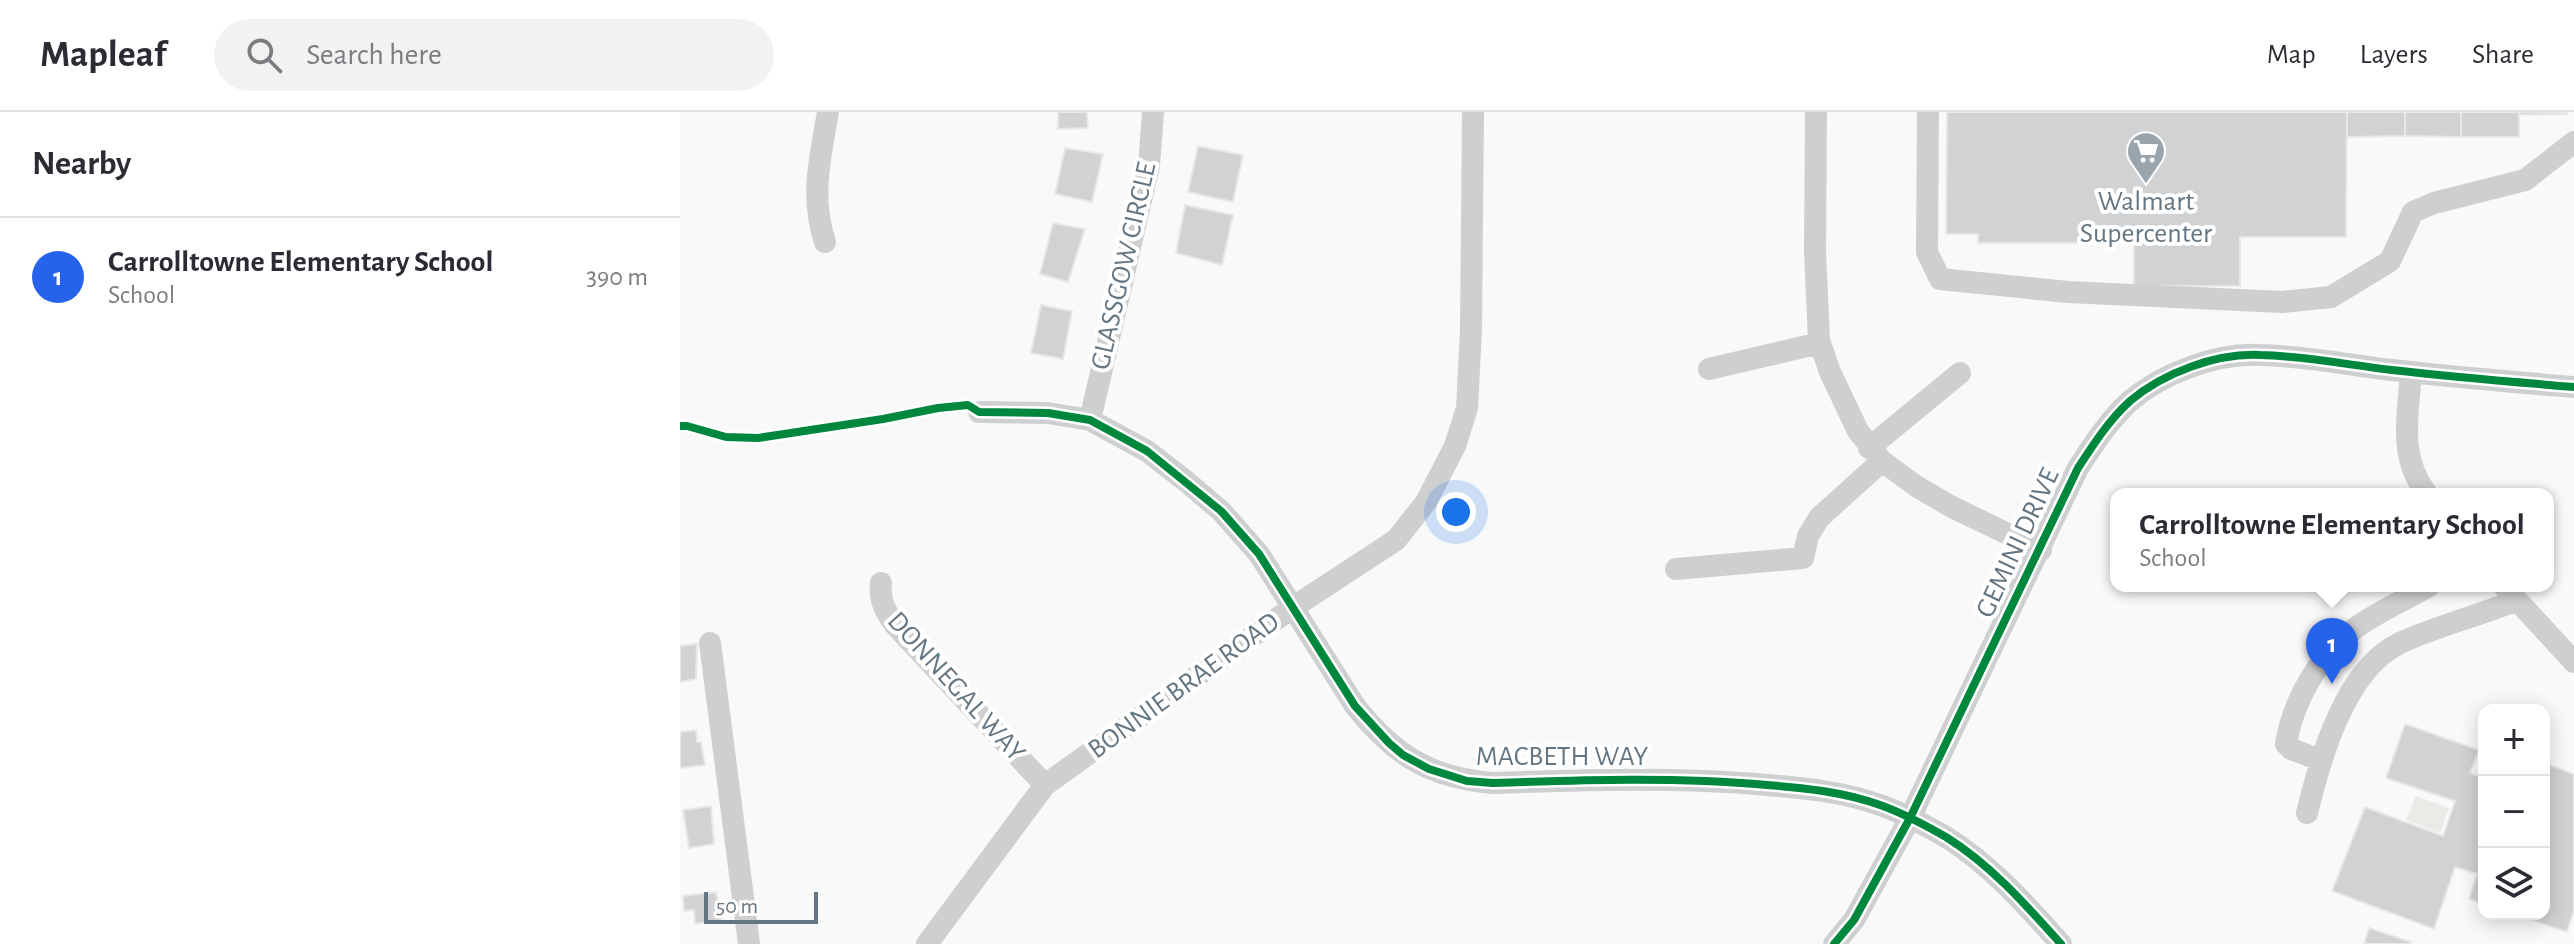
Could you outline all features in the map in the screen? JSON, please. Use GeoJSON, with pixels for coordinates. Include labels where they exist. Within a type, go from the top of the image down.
{"type":"FeatureCollection","features":[{"type":"Feature","properties":{"kind":"street"},"geometry":{"type":"LineString","coordinates":[[825,242],[817,218],[817,185],[828,112]]}},
{"type":"Feature","properties":{"kind":"street","name":"GLASSGOW CIRCLE"},"geometry":{"type":"LineString","coordinates":[[1090,420],[1149,166],[1153,112]]}},
{"type":"Feature","properties":{"kind":"street","name":"BONNIE BRAE ROAD"},"geometry":{"type":"LineString","coordinates":[[927,944],[1045,785],[1292,608],[1396,540],[1426,502],[1455,446],[1467,408],[1471,330],[1473,112]]}},
{"type":"Feature","properties":{"kind":"street"},"geometry":{"type":"LineString","coordinates":[[1816,112],[1815,252],[1820,343],[1844,403],[1875,454],[1916,486],[2041,550]]}},
{"type":"Feature","properties":{"kind":"street"},"geometry":{"type":"LineString","coordinates":[[1928,112],[1927,252],[1940,279],[2068,292],[2267,301],[2331,297],[2390,261],[2413,212],[2434,203],[2525,180],[2574,142]]}},
{"type":"Feature","properties":{"kind":"street"},"geometry":{"type":"LineString","coordinates":[[1709,369],[1820,343]]}},
{"type":"Feature","properties":{"kind":"street","name":"GEMINI DRIVE"},"geometry":{"type":"LineString","coordinates":[[1834,944],[1854,920],[1910,818],[2078,468],[2098,438],[2130,402],[2156,384],[2185,370],[2217,360],[2257,354],[2574,387]]}},
{"type":"Feature","properties":{"kind":"street"},"geometry":{"type":"LineString","coordinates":[[2411,372],[2408,456],[2413,477],[2422,488]]}},
{"type":"Feature","properties":{"kind":"street"},"geometry":{"type":"LineString","coordinates":[[1676,569],[1803,558],[1808,536],[1819,518],[1875,454],[1960,373]]}},
{"type":"Feature","properties":{"kind":"street","name":"MACBETH WAY"},"geometry":{"type":"LineString","coordinates":[[979,412],[1048,413],[1090,420],[1147,451],[1221,511],[1259,554],[1355,706],[1373,729],[1403,755],[1439,773],[1467,781],[1493,783],[1665,779],[1819,789],[1880,805],[1947,838],[1974,857],[2012,890],[2061,944]]}},
{"type":"Feature","properties":{"kind":"street","name":"DONNEGAL WAY"},"geometry":{"type":"LineString","coordinates":[[881,583],[883,608],[895,625],[1045,785]]}},
{"type":"Feature","properties":{"kind":"street"},"geometry":{"type":"LineString","coordinates":[[2320,760],[2286,744],[2290,723],[2311,677],[2355,629],[2419,592]]}},
{"type":"Feature","properties":{"kind":"street"},"geometry":{"type":"LineString","coordinates":[[2307,813],[2320,760],[2338,716],[2361,679],[2397,645],[2510,593],[2574,662]]}},
{"type":"Feature","properties":{"kind":"street"},"geometry":{"type":"LineString","coordinates":[[2368,621],[2389,651]]}},
{"type":"Feature","properties":{"kind":"street"},"geometry":{"type":"LineString","coordinates":[[710,643],[749,944]]}},
{"type":"Feature","properties":{"kind":"shaded area"},"geometry":{"type":"Polygon","coordinates":[[[2416,796],[2449,808],[2440,833],[2406,820],[2416,796]]]}},
{"type":"Feature","properties":{"kind":"building"},"geometry":{"type":"Polygon","coordinates":[[[1058,112],[1087,112],[1088,128],[1058,129],[1058,112]]]}},
{"type":"Feature","properties":{"kind":"building","name":"Walmart Supercenter"},"geometry":{"type":"Polygon","coordinates":[[[1947,112],[2347,112],[2346,237],[2240,237],[2240,286],[2134,286],[2134,243],[1978,243],[1978,234],[1946,234],[1947,112]]]}},
{"type":"Feature","properties":{"kind":"building"},"geometry":{"type":"Polygon","coordinates":[[[2347,112],[2405,112],[2405,136],[2347,137],[2347,112]]]}},
{"type":"Feature","properties":{"kind":"building"},"geometry":{"type":"Polygon","coordinates":[[[2405,112],[2461,112],[2461,137],[2405,136],[2405,112]]]}},
{"type":"Feature","properties":{"kind":"building"},"geometry":{"type":"Polygon","coordinates":[[[2461,112],[2519,112],[2519,137],[2461,137],[2461,112]]]}},
{"type":"Feature","properties":{"kind":"building"},"geometry":{"type":"Polygon","coordinates":[[[2519,112],[2567,112],[2567,114],[2519,115],[2519,112]]]}},
{"type":"Feature","properties":{"kind":"building"},"geometry":{"type":"Polygon","coordinates":[[[1198,146],[1243,155],[1233,202],[1188,192],[1198,146]]]}},
{"type":"Feature","properties":{"kind":"building"},"geometry":{"type":"Polygon","coordinates":[[[1065,148],[1103,154],[1092,202],[1055,194],[1065,148]]]}},
{"type":"Feature","properties":{"kind":"building"},"geometry":{"type":"Polygon","coordinates":[[[1185,205],[1233,215],[1222,265],[1176,253],[1185,205]]]}},
{"type":"Feature","properties":{"kind":"building"},"geometry":{"type":"Polygon","coordinates":[[[1053,223],[1085,229],[1068,282],[1040,274],[1053,223]]]}},
{"type":"Feature","properties":{"kind":"building"},"geometry":{"type":"Polygon","coordinates":[[[1041,305],[1072,311],[1063,359],[1031,353],[1041,305]]]}},
{"type":"Feature","properties":{"kind":"building"},"geometry":{"type":"Polygon","coordinates":[[[697,644],[696,679],[680,682],[680,646],[697,644]]]}},
{"type":"Feature","properties":{"kind":"building"},"geometry":{"type":"Polygon","coordinates":[[[2405,724],[2478,750],[2470,773],[2478,776],[2478,902],[2469,899],[2477,874],[2455,867],[2434,929],[2332,891],[2365,807],[2443,836],[2455,801],[2386,778],[2405,724]]]}},
{"type":"Feature","properties":{"kind":"building"},"geometry":{"type":"Polygon","coordinates":[[[696,730],[705,765],[680,768],[680,732],[696,730]]]}},
{"type":"Feature","properties":{"kind":"building"},"geometry":{"type":"Polygon","coordinates":[[[2550,765],[2574,774],[2574,910],[2567,932],[2531,920],[2550,920],[2550,765]]]}},
{"type":"Feature","properties":{"kind":"building"},"geometry":{"type":"Polygon","coordinates":[[[711,806],[714,844],[689,848],[683,810],[711,806]]]}},
{"type":"Feature","properties":{"kind":"building"},"geometry":{"type":"Polygon","coordinates":[[[716,892],[722,920],[695,924],[694,910],[684,911],[683,896],[716,892]]]}},
{"type":"Feature","properties":{"kind":"building"},"geometry":{"type":"Polygon","coordinates":[[[2369,928],[2411,942],[2364,944],[2369,928]]]}},
{"type":"Feature","properties":{"kind":"cycle path"},"geometry":{"type":"LineString","coordinates":[[1834,944],[1854,920],[1910,818],[2078,468],[2115,416],[2143,391],[2191,367],[2243,355],[2310,359],[2438,375],[2574,387]]}},
{"type":"Feature","properties":{"kind":"cycle path"},"geometry":{"type":"LineString","coordinates":[[680,426],[726,437],[758,438],[968,405],[979,412],[1048,413],[1090,420],[1147,451],[1221,511],[1259,554],[1355,706],[1403,755],[1429,769],[1467,781],[1733,782],[1810,789],[1866,801],[1914,820],[1962,848],[2007,886],[2061,944]]}},
{"type":"Feature","properties":{"kind":"place","name":"Walmart Supercenter"},"geometry":{"type":"Point","coordinates":[2146,185]}},
{"type":"Feature","properties":{"kind":"place","name":"Carrolltowne Elementary School"},"geometry":{"type":"Point","coordinates":[2332,684]}}]}
